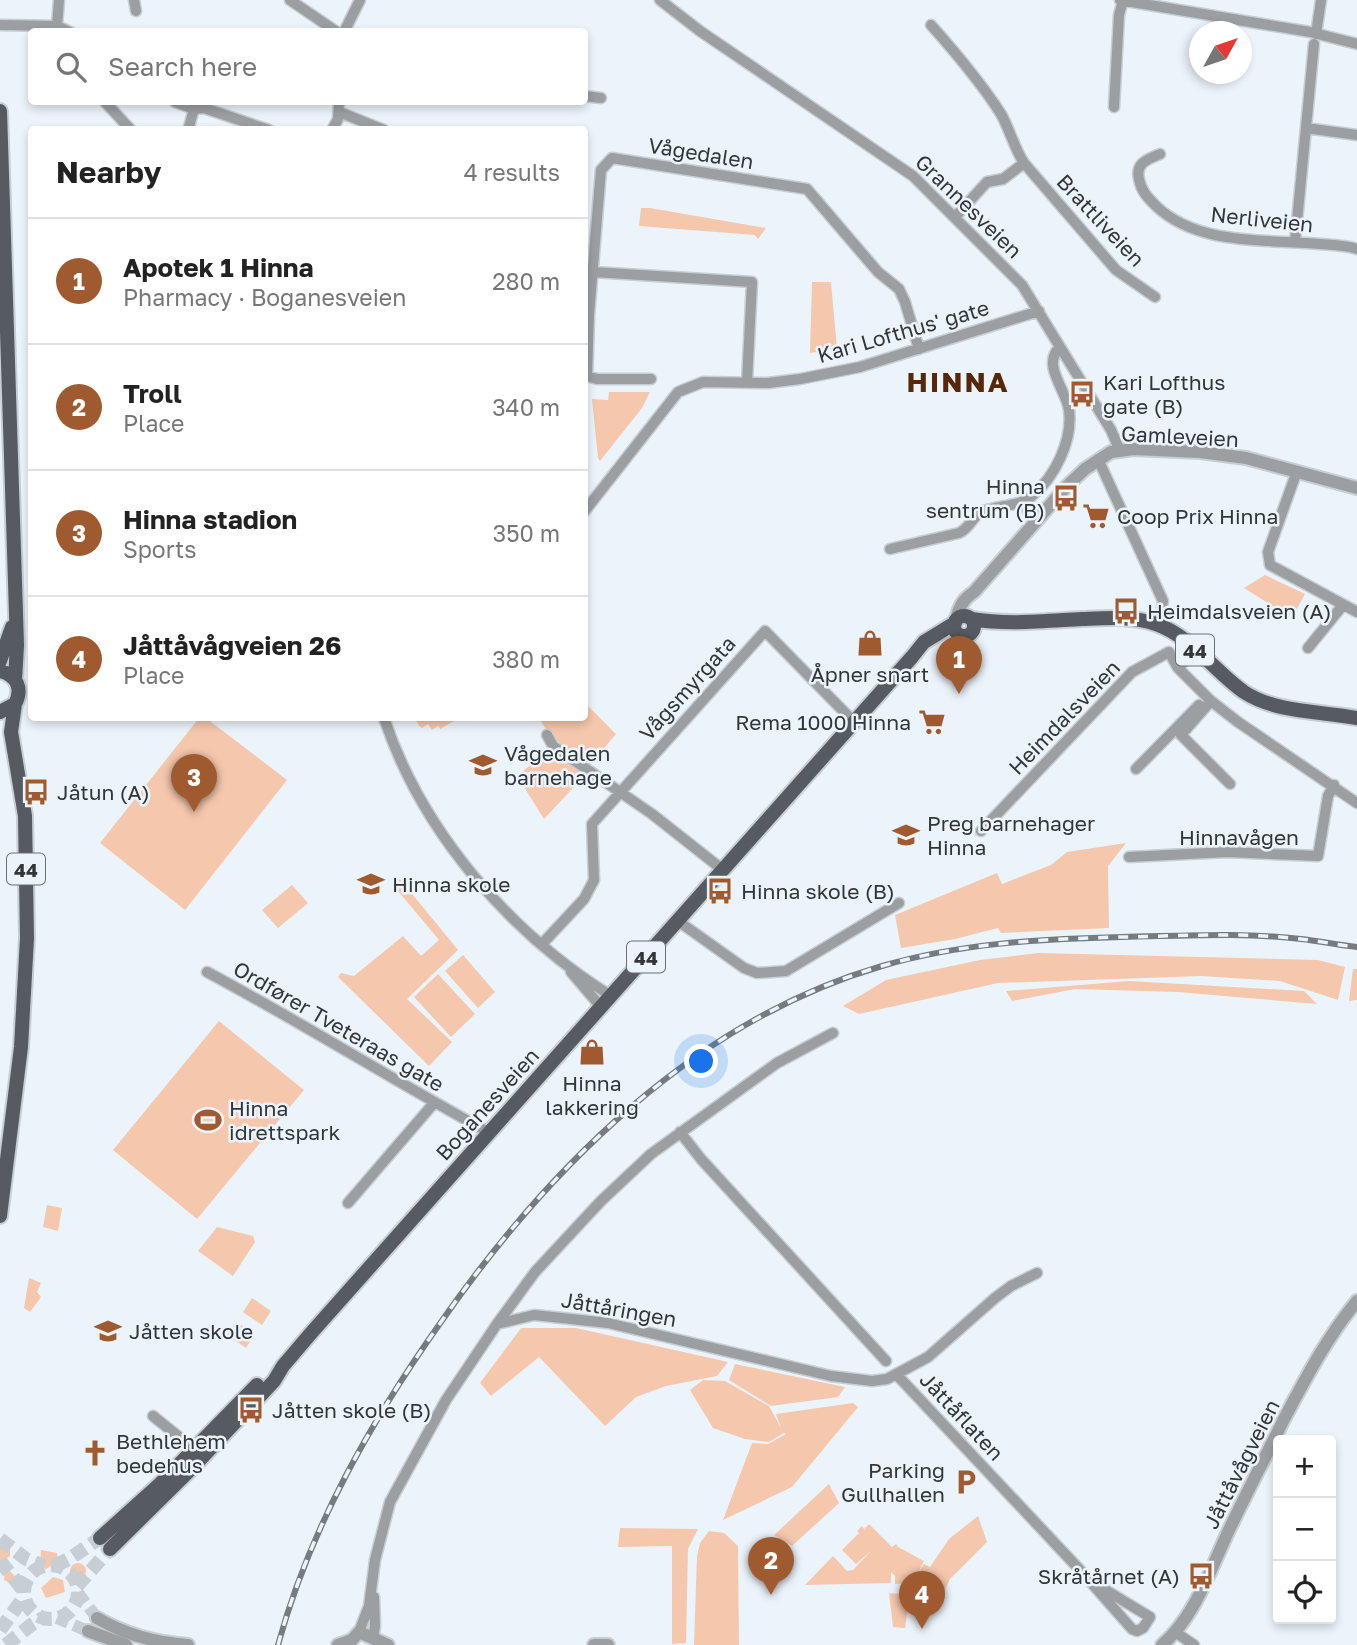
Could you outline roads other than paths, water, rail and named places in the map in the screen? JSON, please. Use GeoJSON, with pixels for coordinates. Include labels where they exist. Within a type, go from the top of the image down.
{"type":"FeatureCollection","features":[{"type":"Feature","properties":{"kind":"main road","name":"44"},"geometry":{"type":"LineString","coordinates":[[0,111],[16,612],[15,680],[19,692],[11,732],[25,816],[27,877],[27,938],[21,1047],[0,1216]]}},
{"type":"Feature","properties":{"kind":"main road","name":"44"},"geometry":{"type":"LineString","coordinates":[[0,661],[16,612]]}},
{"type":"Feature","properties":{"kind":"main road","name":"44"},"geometry":{"type":"LineString","coordinates":[[964,625],[1122,617],[1158,624],[1178,636],[1233,683],[1257,699],[1283,707],[1357,718]]}},
{"type":"Feature","properties":{"kind":"main road","name":"Boganesveien"},"geometry":{"type":"LineString","coordinates":[[283,1366],[267,1375],[105,1544],[194,1466],[274,1381],[283,1366],[912,657],[964,625]]}},
{"type":"Feature","properties":{"kind":"main road"},"geometry":{"type":"LineString","coordinates":[[0,671],[15,680]]}},
{"type":"Feature","properties":{"kind":"main road"},"geometry":{"type":"LineString","coordinates":[[0,712],[15,704]]}},
{"type":"Feature","properties":{"kind":"main road","name":"44"},"geometry":{"type":"LineString","coordinates":[[0,735],[17,765]]}},
{"type":"Feature","properties":{"kind":"street"},"geometry":{"type":"LineString","coordinates":[[57,26],[59,0]]}},
{"type":"Feature","properties":{"kind":"street"},"geometry":{"type":"LineString","coordinates":[[290,0],[331,28]]}},
{"type":"Feature","properties":{"kind":"street"},"geometry":{"type":"LineString","coordinates":[[346,28],[360,0]]}},
{"type":"Feature","properties":{"kind":"street","name":"Grannesveien"},"geometry":{"type":"LineString","coordinates":[[660,0],[699,31],[913,176],[955,217],[1013,275],[1039,311],[1111,430],[1120,451]]}},
{"type":"Feature","properties":{"kind":"street"},"geometry":{"type":"LineString","coordinates":[[1114,107],[1121,0],[1315,39],[1357,44]]}},
{"type":"Feature","properties":{"kind":"street"},"geometry":{"type":"LineString","coordinates":[[1295,242],[1321,0]]}},
{"type":"Feature","properties":{"kind":"street"},"geometry":{"type":"LineString","coordinates":[[0,24],[61,28]]}},
{"type":"Feature","properties":{"kind":"street","name":"Brattliveien"},"geometry":{"type":"LineString","coordinates":[[931,25],[1003,117],[1014,148],[1024,163],[1116,270],[1155,297]]}},
{"type":"Feature","properties":{"kind":"street"},"geometry":{"type":"LineString","coordinates":[[588,96],[601,98]]}},
{"type":"Feature","properties":{"kind":"street"},"geometry":{"type":"LineString","coordinates":[[108,105],[127,126]]}},
{"type":"Feature","properties":{"kind":"street"},"geometry":{"type":"LineString","coordinates":[[183,105],[194,109],[204,108],[257,126]]}},
{"type":"Feature","properties":{"kind":"street"},"geometry":{"type":"LineString","coordinates":[[333,126],[339,107],[376,126]]}},
{"type":"Feature","properties":{"kind":"street"},"geometry":{"type":"LineString","coordinates":[[189,126],[194,109]]}},
{"type":"Feature","properties":{"kind":"street"},"geometry":{"type":"LineString","coordinates":[[1306,128],[1357,135]]}},
{"type":"Feature","properties":{"kind":"street","name":"Nerliveien"},"geometry":{"type":"LineString","coordinates":[[1160,154],[1142,163],[1138,174],[1145,195],[1166,215],[1199,232],[1232,238],[1357,249]]}},
{"type":"Feature","properties":{"kind":"street","name":"Vågedalen"},"geometry":{"type":"LineString","coordinates":[[588,308],[601,170],[612,158],[802,188],[811,192],[878,272],[899,289],[919,349]]}},
{"type":"Feature","properties":{"kind":"street"},"geometry":{"type":"LineString","coordinates":[[955,217],[987,182],[1003,179],[1024,163]]}},
{"type":"Feature","properties":{"kind":"street"},"geometry":{"type":"LineString","coordinates":[[593,272],[752,282],[747,382]]}},
{"type":"Feature","properties":{"kind":"street","name":"Kari Lofthus' gate"},"geometry":{"type":"LineString","coordinates":[[588,507],[678,393],[704,382],[768,383],[830,374],[1039,311]]}},
{"type":"Feature","properties":{"kind":"street"},"geometry":{"type":"LineString","coordinates":[[890,549],[958,533],[967,528],[979,513],[1025,500],[1040,489],[1055,469],[1070,425],[1069,409],[1052,360],[1054,352],[1060,347]]}},
{"type":"Feature","properties":{"kind":"street"},"geometry":{"type":"LineString","coordinates":[[588,376],[597,379],[652,379]]}},
{"type":"Feature","properties":{"kind":"street","name":"Gamleveien"},"geometry":{"type":"LineString","coordinates":[[964,625],[974,592],[1066,487],[1098,459],[1111,452],[1200,452],[1246,458],[1357,488]]}},
{"type":"Feature","properties":{"kind":"street"},"geometry":{"type":"LineString","coordinates":[[1098,459],[1163,601],[1158,624]]}},
{"type":"Feature","properties":{"kind":"street"},"geometry":{"type":"LineString","coordinates":[[1297,471],[1268,552],[1268,566],[1357,612]]}},
{"type":"Feature","properties":{"kind":"street"},"geometry":{"type":"LineString","coordinates":[[1025,500],[1027,510],[1036,523]]}},
{"type":"Feature","properties":{"kind":"street"},"geometry":{"type":"LineString","coordinates":[[1308,648],[1343,605]]}},
{"type":"Feature","properties":{"kind":"street","name":"Vågsmyrgata"},"geometry":{"type":"LineString","coordinates":[[542,944],[584,899],[594,880],[592,824],[765,631],[853,722]]}},
{"type":"Feature","properties":{"kind":"street"},"geometry":{"type":"LineString","coordinates":[[1195,650],[1178,668],[1209,699],[1238,722],[1357,803]]}},
{"type":"Feature","properties":{"kind":"street","name":"Heimdalsveien"},"geometry":{"type":"LineString","coordinates":[[981,831],[1132,672],[1169,652],[1178,668]]}},
{"type":"Feature","properties":{"kind":"street"},"geometry":{"type":"LineString","coordinates":[[1136,769],[1209,699]]}},
{"type":"Feature","properties":{"kind":"street"},"geometry":{"type":"LineString","coordinates":[[1209,699],[1181,734],[1230,784]]}},
{"type":"Feature","properties":{"kind":"street"},"geometry":{"type":"LineString","coordinates":[[385,721],[396,750],[430,817],[485,888],[606,1002]]}},
{"type":"Feature","properties":{"kind":"street"},"geometry":{"type":"LineString","coordinates":[[547,735],[553,746],[652,814],[723,870]]}},
{"type":"Feature","properties":{"kind":"street","name":"Hinnavågen"},"geometry":{"type":"LineString","coordinates":[[1129,857],[1227,852],[1318,856],[1328,796],[1334,785]]}},
{"type":"Feature","properties":{"kind":"street"},"geometry":{"type":"LineString","coordinates":[[678,920],[744,968],[757,973],[786,971],[899,903]]}},
{"type":"Feature","properties":{"kind":"street"},"geometry":{"type":"LineString","coordinates":[[562,961],[606,1002]]}},
{"type":"Feature","properties":{"kind":"street","name":"Ordfører Tveteraas gate"},"geometry":{"type":"LineString","coordinates":[[207,972],[320,1033],[433,1102],[490,1133]]}},
{"type":"Feature","properties":{"kind":"street"},"geometry":{"type":"LineString","coordinates":[[338,1645],[352,1640],[364,1623],[381,1531],[390,1502],[446,1400],[536,1272],[585,1217],[651,1154],[777,1063],[833,1033]]}},
{"type":"Feature","properties":{"kind":"street"},"geometry":{"type":"LineString","coordinates":[[348,1203],[433,1102]]}},
{"type":"Feature","properties":{"kind":"street"},"geometry":{"type":"LineString","coordinates":[[680,1132],[701,1159],[886,1361]]}},
{"type":"Feature","properties":{"kind":"street","name":"Jåttåflaten"},"geometry":{"type":"LineString","coordinates":[[1037,1273],[1011,1286],[936,1351],[897,1375],[1132,1629],[1137,1631],[1143,1628],[1150,1616],[1089,1580]]}},
{"type":"Feature","properties":{"kind":"street","name":"Jåttåvågveien"},"geometry":{"type":"LineString","coordinates":[[1162,1645],[1175,1632],[1193,1605],[1247,1491],[1309,1371],[1330,1336],[1357,1301]]}},
{"type":"Feature","properties":{"kind":"street","name":"Jåttåringen"},"geometry":{"type":"LineString","coordinates":[[497,1324],[534,1315],[573,1318],[608,1323],[856,1381],[887,1379],[897,1375]]}},
{"type":"Feature","properties":{"kind":"street"},"geometry":{"type":"LineString","coordinates":[[153,1416],[194,1449]]}},
{"type":"Feature","properties":{"kind":"street"},"geometry":{"type":"LineString","coordinates":[[370,1642],[376,1614],[372,1586]]}},
{"type":"Feature","properties":{"kind":"street"},"geometry":{"type":"LineString","coordinates":[[97,1618],[114,1628],[138,1636],[188,1645]]}},
{"type":"Feature","properties":{"kind":"street"},"geometry":{"type":"LineString","coordinates":[[88,1631],[126,1645]]}},
{"type":"Feature","properties":{"kind":"street"},"geometry":{"type":"LineString","coordinates":[[359,1632],[370,1642],[388,1645]]}},
{"type":"Feature","properties":{"kind":"street"},"geometry":{"type":"LineString","coordinates":[[1175,1632],[1194,1645]]}},
{"type":"Feature","properties":{"kind":"street"},"geometry":{"type":"LineString","coordinates":[[594,1645],[608,1645]]}},
{"type":"Feature","properties":{"kind":"tunnel"},"geometry":{"type":"LineString","coordinates":[[55,1566],[100,1538]]}},
{"type":"Feature","properties":{"kind":"tunnel"},"geometry":{"type":"LineString","coordinates":[[0,1539],[26,1559],[44,1566]]}},
{"type":"Feature","properties":{"kind":"tunnel"},"geometry":{"type":"LineString","coordinates":[[77,1586],[110,1549]]}},
{"type":"Feature","properties":{"kind":"tunnel"},"geometry":{"type":"LineString","coordinates":[[0,1561],[24,1591]]}},
{"type":"Feature","properties":{"kind":"tunnel"},"geometry":{"type":"LineString","coordinates":[[51,1565],[70,1573],[78,1592],[70,1611],[51,1619],[32,1611],[24,1592],[32,1573],[51,1565]]}},
{"type":"Feature","properties":{"kind":"tunnel"},"geometry":{"type":"LineString","coordinates":[[78,1593],[97,1618]]}},
{"type":"Feature","properties":{"kind":"tunnel"},"geometry":{"type":"LineString","coordinates":[[0,1630],[24,1597]]}},
{"type":"Feature","properties":{"kind":"tunnel"},"geometry":{"type":"LineString","coordinates":[[6,1645],[43,1618]]}},
{"type":"Feature","properties":{"kind":"tunnel"},"geometry":{"type":"LineString","coordinates":[[57,1618],[88,1631]]}},
{"type":"Feature","properties":{"kind":"railway"},"geometry":{"type":"LineString","coordinates":[[278,1645],[307,1559],[345,1477],[390,1398],[441,1322],[483,1264],[579,1155],[632,1106],[689,1062],[750,1023],[814,990],[882,966],[941,952],[1031,941],[1212,935],[1279,937],[1357,947]]}},
{"type":"Feature","properties":{"kind":"place","name":"Kari Lofthus gate (B)"},"geometry":{"type":"Point","coordinates":[1082,394]}},
{"type":"Feature","properties":{"kind":"place","name":"Hinna sentrum (B)"},"geometry":{"type":"Point","coordinates":[1066,498]}},
{"type":"Feature","properties":{"kind":"place","name":"Coop Prix Hinna"},"geometry":{"type":"Point","coordinates":[1096,516]}},
{"type":"Feature","properties":{"kind":"place","name":"Heimdalsveien (A)"},"geometry":{"type":"Point","coordinates":[1126,611]}},
{"type":"Feature","properties":{"kind":"place","name":"Åpner snart"},"geometry":{"type":"Point","coordinates":[870,643]}},
{"type":"Feature","properties":{"kind":"place","name":"Apotek 1 Hinna"},"geometry":{"type":"Point","coordinates":[959,694]}},
{"type":"Feature","properties":{"kind":"place","name":"Rema 1000 Hinna"},"geometry":{"type":"Point","coordinates":[932,722]}},
{"type":"Feature","properties":{"kind":"place","name":"Vågedalen barnehage"},"geometry":{"type":"Point","coordinates":[483,765]}},
{"type":"Feature","properties":{"kind":"place","name":"Jåtun (A)"},"geometry":{"type":"Point","coordinates":[36,792]}},
{"type":"Feature","properties":{"kind":"place","name":"Hinna stadion"},"geometry":{"type":"Point","coordinates":[194,812]}},
{"type":"Feature","properties":{"kind":"place","name":"Preg barnehager Hinna"},"geometry":{"type":"Point","coordinates":[906,835]}},
{"type":"Feature","properties":{"kind":"place","name":"Hinna skole"},"geometry":{"type":"Point","coordinates":[371,884]}},
{"type":"Feature","properties":{"kind":"place","name":"Hinna skole (B)"},"geometry":{"type":"Point","coordinates":[720,891]}},
{"type":"Feature","properties":{"kind":"place","name":"Hinna lakkering"},"geometry":{"type":"Point","coordinates":[592,1052]}},
{"type":"Feature","properties":{"kind":"place","name":"Hinna idrettspark"},"geometry":{"type":"Point","coordinates":[208,1120]}},
{"type":"Feature","properties":{"kind":"place","name":"Jåtten skole"},"geometry":{"type":"Point","coordinates":[108,1331]}},
{"type":"Feature","properties":{"kind":"place","name":"Jåtten skole (B)"},"geometry":{"type":"Point","coordinates":[251,1410]}},
{"type":"Feature","properties":{"kind":"place","name":"Bethlehem bedehus"},"geometry":{"type":"Point","coordinates":[95,1453]}},
{"type":"Feature","properties":{"kind":"place","name":"Parking Gullhallen"},"geometry":{"type":"Point","coordinates":[966,1482]}},
{"type":"Feature","properties":{"kind":"place","name":"Skråtårnet (A)"},"geometry":{"type":"Point","coordinates":[1201,1576]}},
{"type":"Feature","properties":{"kind":"place","name":"Troll"},"geometry":{"type":"Point","coordinates":[771,1595]}},
{"type":"Feature","properties":{"kind":"place","name":"Jåttåvågveien 26"},"geometry":{"type":"Point","coordinates":[922,1629]}},
{"type":"Feature","properties":{"kind":"district","name":"HINNA"},"geometry":{"type":"Point","coordinates":[958,381]}}]}
